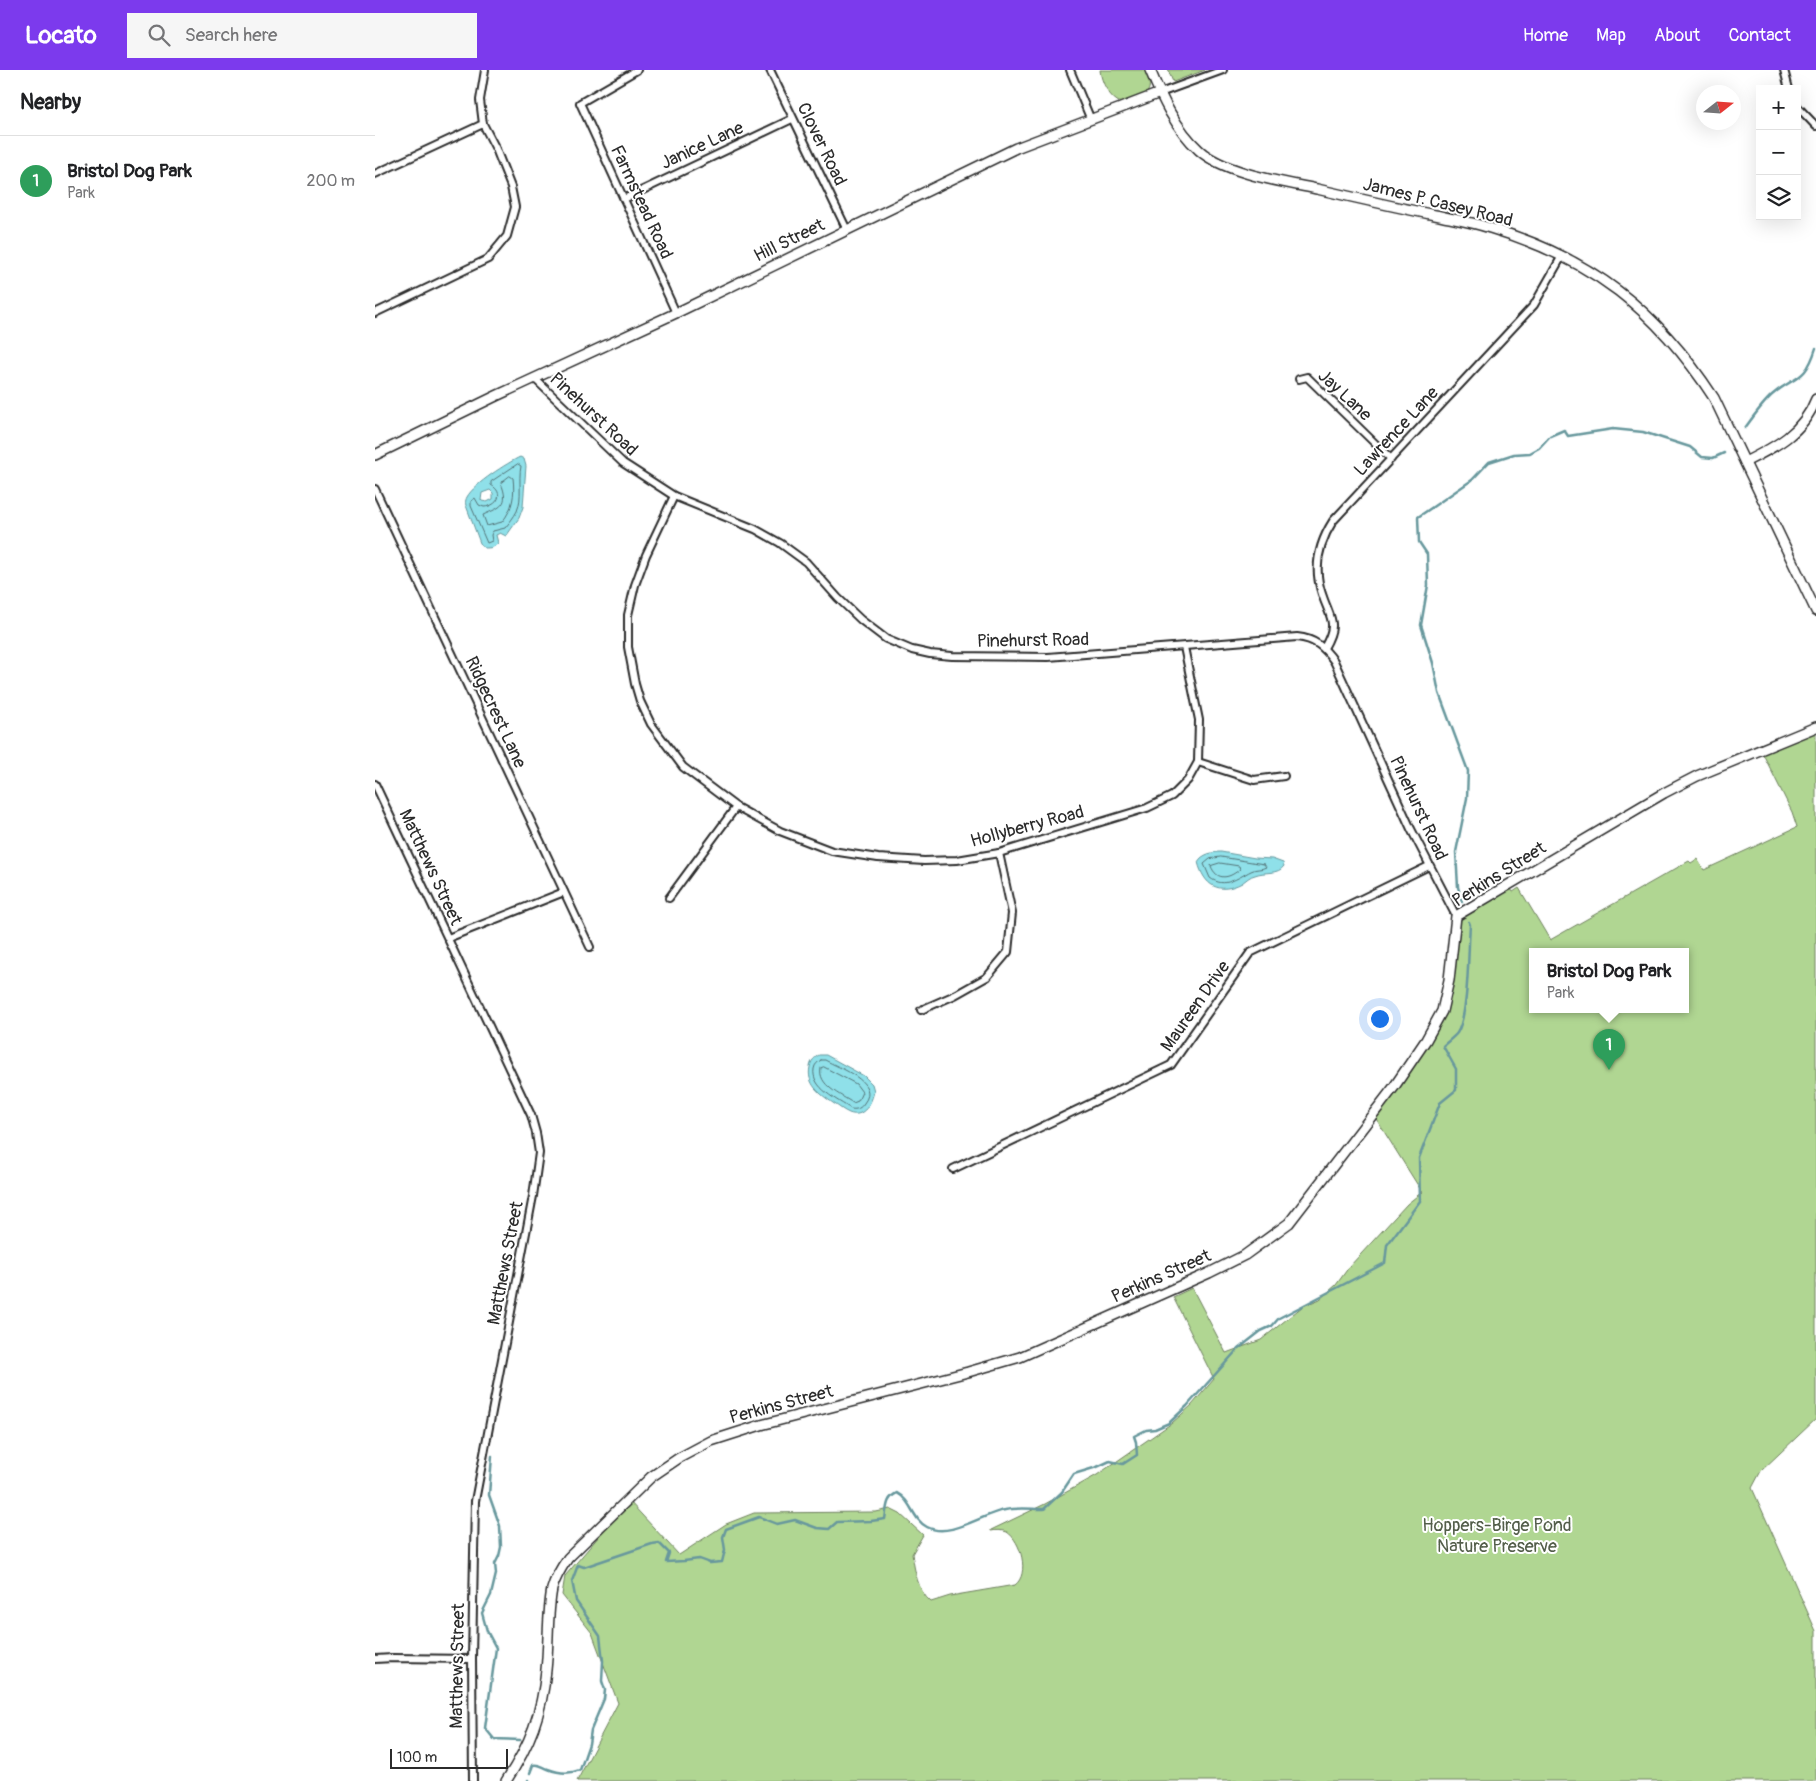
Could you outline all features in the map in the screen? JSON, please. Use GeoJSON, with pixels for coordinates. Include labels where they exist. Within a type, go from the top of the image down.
{"type":"FeatureCollection","features":[{"type":"Feature","properties":{"kind":"street"},"geometry":{"type":"LineString","coordinates":[[375,313],[488,259],[507,236],[515,207],[511,187],[496,149],[483,124],[480,100],[485,70]]}},
{"type":"Feature","properties":{"kind":"street","name":"Farmstead Road"},"geometry":{"type":"LineString","coordinates":[[637,70],[579,103],[625,199],[676,313]]}},
{"type":"Feature","properties":{"kind":"street","name":"Clover Road"},"geometry":{"type":"LineString","coordinates":[[770,70],[847,230]]}},
{"type":"Feature","properties":{"kind":"street"},"geometry":{"type":"LineString","coordinates":[[1069,70],[1091,120]]}},
{"type":"Feature","properties":{"kind":"street","name":"James P. Casey Road"},"geometry":{"type":"LineString","coordinates":[[1150,70],[1160,94],[1180,129],[1200,151],[1225,166],[1294,184],[1489,228],[1562,256],[1615,288],[1668,335],[1714,398],[1816,611]]}},
{"type":"Feature","properties":{"kind":"street","name":"Hill Street"},"geometry":{"type":"LineString","coordinates":[[375,455],[534,378],[676,313],[1016,148],[1223,70]]}},
{"type":"Feature","properties":{"kind":"street"},"geometry":{"type":"LineString","coordinates":[[1784,70],[1788,85]]}},
{"type":"Feature","properties":{"kind":"street"},"geometry":{"type":"LineString","coordinates":[[1801,110],[1816,126]]}},
{"type":"Feature","properties":{"kind":"street","name":"Janice Lane"},"geometry":{"type":"LineString","coordinates":[[625,199],[793,119]]}},
{"type":"Feature","properties":{"kind":"street"},"geometry":{"type":"LineString","coordinates":[[375,174],[483,124]]}},
{"type":"Feature","properties":{"kind":"street","name":"Lawrence Lane"},"geometry":{"type":"LineString","coordinates":[[1324,648],[1331,635],[1333,621],[1322,594],[1318,576],[1318,559],[1321,544],[1333,521],[1534,305],[1562,256]]}},
{"type":"Feature","properties":{"kind":"street","name":"Jay Lane"},"geometry":{"type":"LineString","coordinates":[[1299,378],[1307,377],[1391,458]]}},
{"type":"Feature","properties":{"kind":"street","name":"Pinehurst Road"},"geometry":{"type":"LineString","coordinates":[[534,378],[623,463],[673,496],[755,529],[780,543],[806,562],[838,598],[861,620],[886,639],[911,650],[952,656],[1048,657],[1297,637],[1309,638],[1324,648],[1334,661],[1397,800],[1456,916]]}},
{"type":"Feature","properties":{"kind":"street"},"geometry":{"type":"LineString","coordinates":[[1745,462],[1791,436],[1815,404]]}},
{"type":"Feature","properties":{"kind":"street","name":"Ridgecrest Lane"},"geometry":{"type":"LineString","coordinates":[[375,489],[590,947]]}},
{"type":"Feature","properties":{"kind":"street","name":"Hollyberry Road"},"geometry":{"type":"LineString","coordinates":[[673,496],[646,554],[635,585],[629,615],[628,646],[635,684],[651,724],[683,767],[736,808],[780,831],[832,851],[879,858],[924,861],[957,860],[999,853],[1147,808],[1172,796],[1188,780],[1198,762]]}},
{"type":"Feature","properties":{"kind":"street"},"geometry":{"type":"LineString","coordinates":[[1184,647],[1199,720],[1198,762],[1254,780],[1284,776]]}},
{"type":"Feature","properties":{"kind":"street","name":"Perkins Street"},"geometry":{"type":"LineString","coordinates":[[506,1781],[526,1749],[537,1719],[546,1673],[553,1588],[558,1574],[568,1558],[638,1488],[679,1458],[729,1434],[1020,1357],[1209,1273],[1245,1255],[1289,1223],[1394,1087],[1426,1040],[1442,1011],[1450,972],[1456,916],[1664,793],[1697,776],[1816,727]]}},
{"type":"Feature","properties":{"kind":"street","name":"Matthews Street"},"geometry":{"type":"LineString","coordinates":[[375,784],[531,1115],[539,1154],[533,1196],[475,1501],[472,1659],[473,1781]]}},
{"type":"Feature","properties":{"kind":"street"},"geometry":{"type":"LineString","coordinates":[[669,898],[736,808]]}},
{"type":"Feature","properties":{"kind":"street"},"geometry":{"type":"LineString","coordinates":[[921,1010],[955,995],[987,977],[1008,952],[1012,913],[999,853]]}},
{"type":"Feature","properties":{"kind":"street","name":"Maureen Drive"},"geometry":{"type":"LineString","coordinates":[[953,1169],[1171,1065],[1250,953],[1429,866]]}},
{"type":"Feature","properties":{"kind":"street"},"geometry":{"type":"LineString","coordinates":[[448,938],[564,892]]}},
{"type":"Feature","properties":{"kind":"street"},"geometry":{"type":"LineString","coordinates":[[375,1659],[472,1659]]}},
{"type":"Feature","properties":{"kind":"green space"},"geometry":{"type":"Polygon","coordinates":[[[1100,70],[1145,70],[1149,85],[1148,90],[1146,94],[1121,103],[1113,98],[1107,90],[1100,70]]]}},
{"type":"Feature","properties":{"kind":"green space"},"geometry":{"type":"Polygon","coordinates":[[[1168,70],[1205,70],[1173,82],[1168,70]]]}},
{"type":"Feature","properties":{"kind":"green space","name":"Hoppers-Birge Pond Nature Preserve"},"geometry":{"type":"Polygon","coordinates":[[[1816,724],[1816,1419],[1761,1471],[1752,1488],[1816,1631],[1816,1781],[577,1781],[618,1703],[592,1633],[562,1595],[565,1576],[629,1501],[679,1555],[726,1524],[754,1513],[876,1512],[890,1509],[900,1514],[923,1535],[912,1554],[920,1586],[931,1602],[950,1596],[1015,1585],[1020,1580],[1023,1566],[1020,1550],[1012,1536],[1007,1532],[991,1530],[1045,1504],[1097,1475],[1172,1423],[1192,1405],[1214,1379],[1173,1297],[1192,1288],[1226,1353],[1261,1340],[1303,1306],[1320,1299],[1336,1285],[1349,1267],[1407,1204],[1422,1192],[1373,1114],[1442,1011],[1456,916],[1509,886],[1513,892],[1519,888],[1550,940],[1689,861],[1691,863],[1697,859],[1704,870],[1797,827],[1792,812],[1761,750],[1816,724]]]}},
{"type":"Feature","properties":{"kind":"water"},"geometry":{"type":"Polygon","coordinates":[[[520,457],[524,459],[526,466],[523,507],[519,518],[506,536],[500,533],[496,535],[498,543],[496,545],[484,548],[480,543],[466,507],[466,498],[483,480],[520,457]],[[490,490],[482,493],[481,500],[487,502],[493,499],[493,493],[490,490]]]}},
{"type":"Feature","properties":{"kind":"water"},"geometry":{"type":"Polygon","coordinates":[[[1221,852],[1272,859],[1283,863],[1284,866],[1275,872],[1259,874],[1248,878],[1234,887],[1220,888],[1208,882],[1198,862],[1205,855],[1221,852]]]}},
{"type":"Feature","properties":{"kind":"water"},"geometry":{"type":"Polygon","coordinates":[[[819,1055],[826,1055],[864,1076],[872,1084],[873,1095],[863,1112],[854,1114],[847,1112],[828,1100],[815,1088],[809,1073],[811,1063],[819,1055]]]}},
{"type":"Feature","properties":{"kind":"waterway"},"geometry":{"type":"LineString","coordinates":[[1745,428],[1761,406],[1772,395],[1803,373],[1808,367],[1816,348]]}},
{"type":"Feature","properties":{"kind":"waterway"},"geometry":{"type":"LineString","coordinates":[[1462,902],[1458,887],[1456,852],[1467,798],[1468,771],[1439,693],[1433,663],[1421,625],[1428,585],[1427,554],[1419,542],[1418,517],[1472,480],[1489,462],[1514,454],[1530,453],[1539,448],[1550,436],[1564,430],[1568,436],[1613,429],[1643,432],[1690,447],[1702,457],[1713,458],[1724,453]]}},
{"type":"Feature","properties":{"kind":"waterway"},"geometry":{"type":"LineString","coordinates":[[530,1773],[533,1765],[539,1765],[560,1772],[580,1770],[589,1744],[591,1730],[604,1699],[605,1690],[602,1681],[603,1661],[600,1636],[576,1601],[572,1581],[578,1565],[584,1567],[659,1543],[669,1553],[666,1562],[699,1559],[710,1563],[722,1562],[725,1550],[723,1537],[726,1529],[759,1517],[777,1524],[795,1520],[817,1528],[829,1529],[837,1522],[885,1519],[889,1500],[897,1493],[906,1500],[922,1524],[936,1530],[956,1528],[996,1512],[1010,1509],[1044,1509],[1062,1492],[1074,1474],[1110,1461],[1123,1464],[1137,1455],[1134,1436],[1169,1423],[1187,1406],[1238,1349],[1261,1331],[1272,1326],[1279,1318],[1385,1263],[1387,1245],[1420,1201],[1419,1158],[1440,1103],[1456,1090],[1456,1069],[1443,1046],[1457,1033],[1464,1012],[1469,922]]}},
{"type":"Feature","properties":{"kind":"waterway"},"geometry":{"type":"LineString","coordinates":[[492,1456],[489,1495],[500,1526],[501,1547],[495,1564],[496,1574],[491,1595],[482,1613],[487,1631],[496,1648],[485,1728],[494,1739],[520,1740]]}},
{"type":"Feature","properties":{"kind":"place","name":"Bristol Dog Park"},"geometry":{"type":"Point","coordinates":[1609,1070]}}]}
